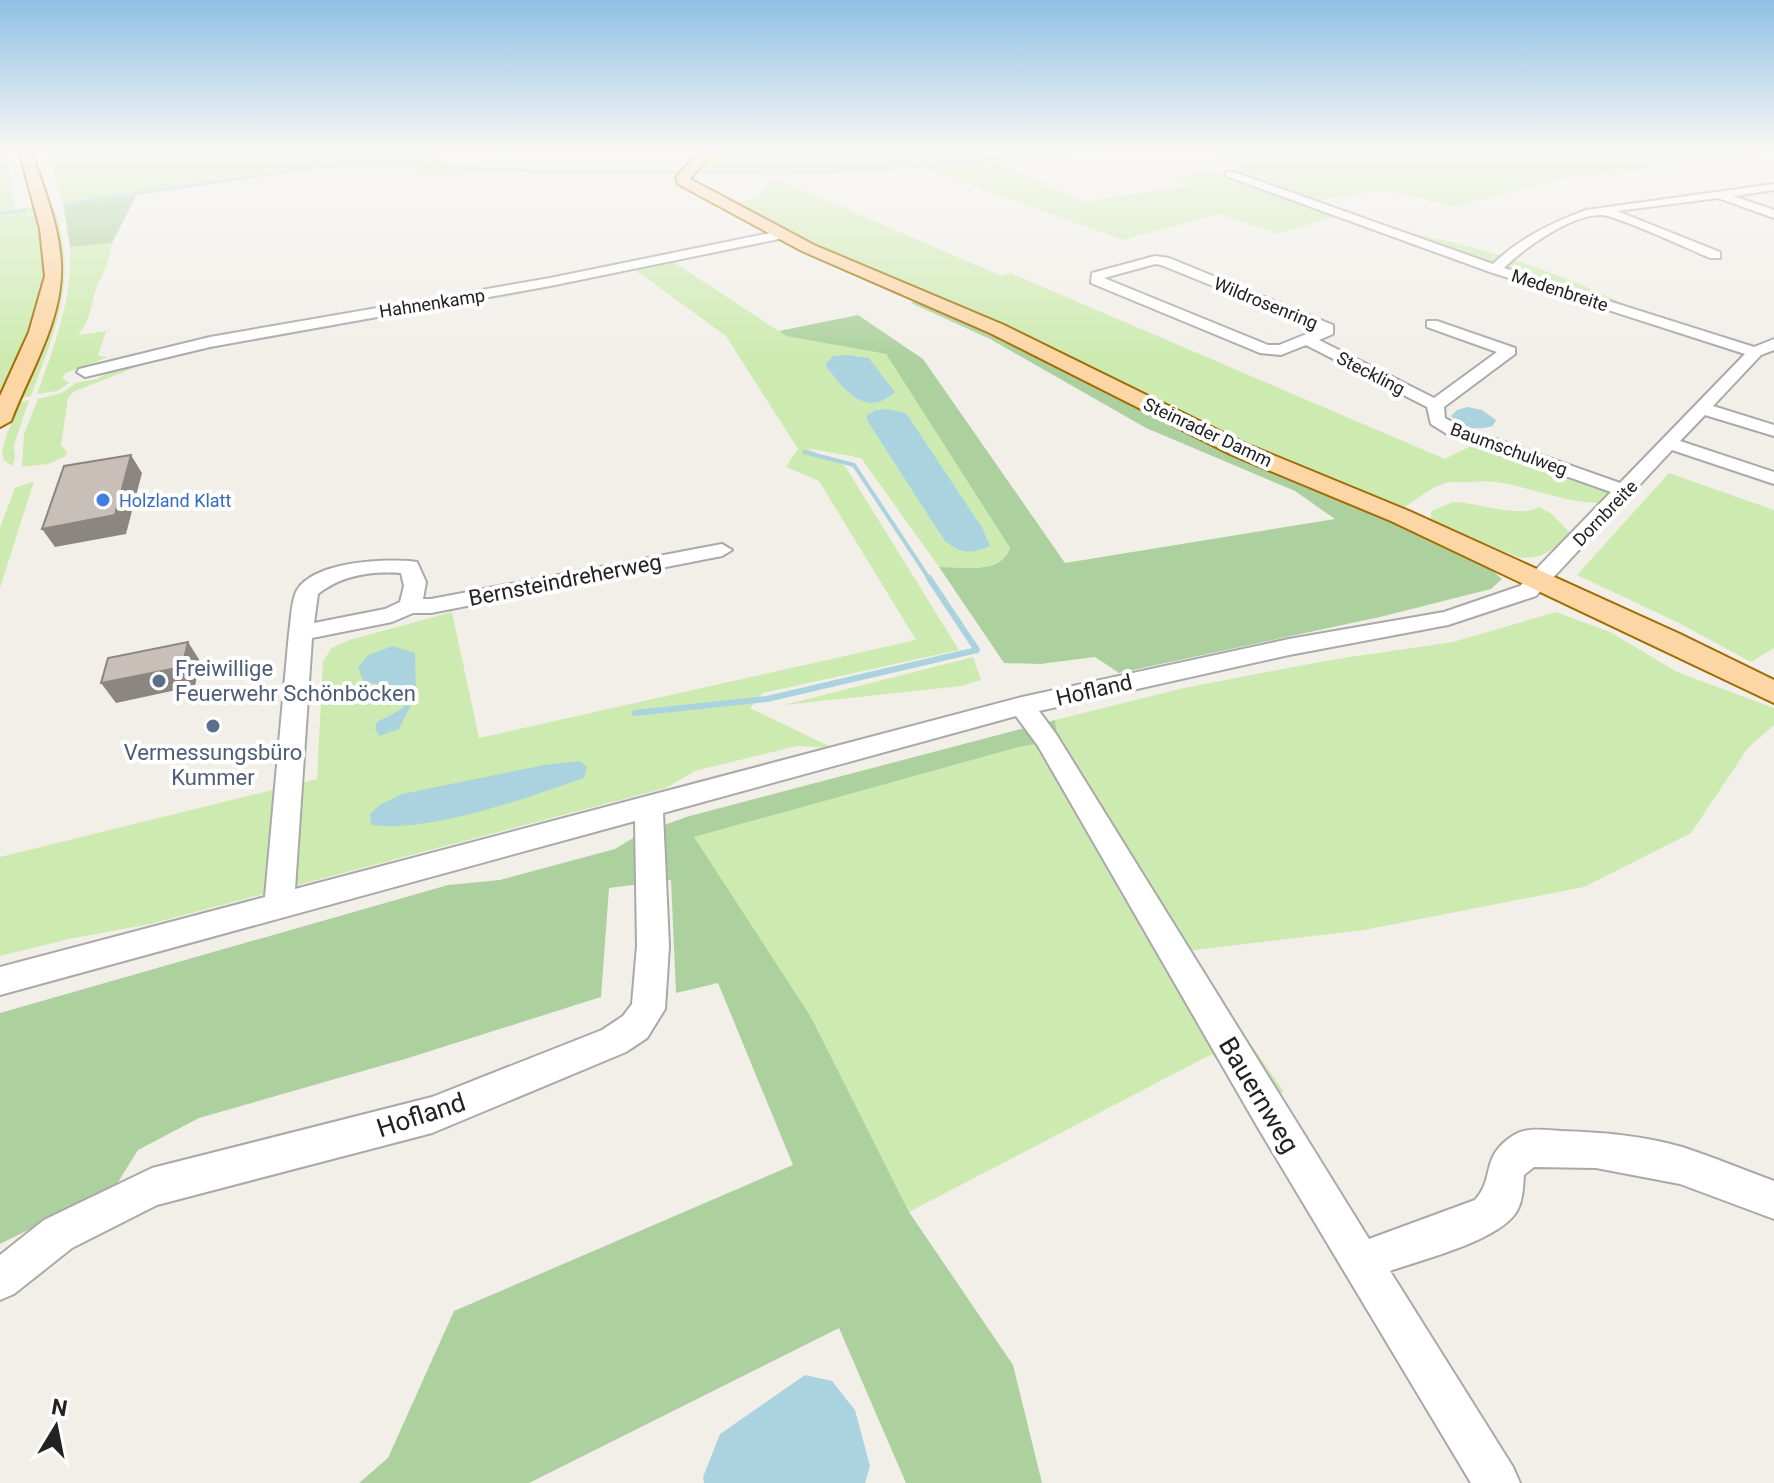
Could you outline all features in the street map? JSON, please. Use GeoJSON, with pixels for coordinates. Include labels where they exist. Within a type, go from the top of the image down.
{"type":"FeatureCollection","features":[{"type":"Feature","properties":{"kind":"main road"},"geometry":{"type":"LineString","coordinates":[[0,421],[27,362],[53,276],[50,243],[44,219]]}},
{"type":"Feature","properties":{"kind":"main road","name":"Steinrader Damm"},"geometry":{"type":"LineString","coordinates":[[752,219],[780,235],[997,329],[1238,449],[1400,516],[1670,640],[1774,693]]}},
{"type":"Feature","properties":{"kind":"street","name":"Medenbreite"},"geometry":{"type":"LineString","coordinates":[[1356,219],[1495,269],[1755,352]]}},
{"type":"Feature","properties":{"kind":"street"},"geometry":{"type":"LineString","coordinates":[[1495,269],[1509,253],[1548,230],[1578,219]]}},
{"type":"Feature","properties":{"kind":"street"},"geometry":{"type":"LineString","coordinates":[[1626,219],[1715,255]]}},
{"type":"Feature","properties":{"kind":"street","name":"Hahnenkamp"},"geometry":{"type":"LineString","coordinates":[[85,372],[226,338],[536,285],[780,235]]}},
{"type":"Feature","properties":{"kind":"street","name":"Wildrosenring"},"geometry":{"type":"LineString","coordinates":[[1164,261],[1328,328],[1328,331],[1307,340],[1281,350],[1266,350],[1096,280],[1112,272],[1164,261]]}},
{"type":"Feature","properties":{"kind":"street","name":"Baumschulweg"},"geometry":{"type":"LineString","coordinates":[[1432,324],[1509,351],[1435,405],[1437,420],[1453,430],[1625,491]]}},
{"type":"Feature","properties":{"kind":"street","name":"Steckling"},"geometry":{"type":"LineString","coordinates":[[1307,340],[1435,405]]}},
{"type":"Feature","properties":{"kind":"street","name":"Dornbreite"},"geometry":{"type":"LineString","coordinates":[[1540,582],[1755,352],[1774,344]]}},
{"type":"Feature","properties":{"kind":"street"},"geometry":{"type":"LineString","coordinates":[[1703,409],[1774,431]]}},
{"type":"Feature","properties":{"kind":"street"},"geometry":{"type":"LineString","coordinates":[[1670,444],[1774,478]]}},
{"type":"Feature","properties":{"kind":"street","name":"Bernsteindreherweg"},"geometry":{"type":"LineString","coordinates":[[301,633],[392,615],[409,606],[431,606],[722,550]]}},
{"type":"Feature","properties":{"kind":"street"},"geometry":{"type":"LineString","coordinates":[[279,908],[307,592],[319,581],[338,574],[382,565],[409,567],[415,577],[416,595],[409,606]]}},
{"type":"Feature","properties":{"kind":"street","name":"Hofland"},"geometry":{"type":"LineString","coordinates":[[0,981],[1022,706],[1289,647],[1448,618],[1528,591],[1540,582]]}},
{"type":"Feature","properties":{"kind":"street","name":"Bauernweg"},"geometry":{"type":"LineString","coordinates":[[1022,706],[1047,740],[1497,1483]]}},
{"type":"Feature","properties":{"kind":"street","name":"Hofland"},"geometry":{"type":"LineString","coordinates":[[0,1280],[58,1234],[152,1187],[432,1115],[614,1041],[635,1027],[648,1009],[653,946],[649,807]]}},
{"type":"Feature","properties":{"kind":"street"},"geometry":{"type":"LineString","coordinates":[[1361,1262],[1488,1215],[1503,1198],[1506,1166],[1527,1148],[1596,1150],[1680,1165],[1774,1200]]}},
{"type":"Feature","properties":{"kind":"green space"},"geometry":{"type":"Polygon","coordinates":[[[0,219],[37,219],[44,264],[39,308],[24,351],[0,395],[0,219]]]}},
{"type":"Feature","properties":{"kind":"green space"},"geometry":{"type":"Polygon","coordinates":[[[52,219],[58,219],[62,238],[64,284],[61,305],[31,396],[22,398],[57,288],[52,219]]]}},
{"type":"Feature","properties":{"kind":"green space"},"geometry":{"type":"Polygon","coordinates":[[[66,219],[124,219],[112,243],[70,247],[66,219]]]}},
{"type":"Feature","properties":{"kind":"green space"},"geometry":{"type":"Polygon","coordinates":[[[766,219],[869,219],[1002,276],[1010,273],[1445,459],[1473,445],[1609,491],[1598,503],[1566,499],[1501,483],[1448,482],[1402,509],[1224,436],[800,240],[766,219]]]}},
{"type":"Feature","properties":{"kind":"green space"},"geometry":{"type":"Polygon","coordinates":[[[1066,219],[1200,219],[1122,240],[1066,219]]]}},
{"type":"Feature","properties":{"kind":"green space"},"geometry":{"type":"Polygon","coordinates":[[[1235,219],[1326,219],[1279,234],[1235,219]]]}},
{"type":"Feature","properties":{"kind":"green space"},"geometry":{"type":"Polygon","coordinates":[[[1401,233],[1465,245],[1525,263],[1640,312],[1401,233]]]}},
{"type":"Feature","properties":{"kind":"green space"},"geometry":{"type":"Polygon","coordinates":[[[112,243],[89,315],[78,335],[106,331],[98,356],[108,357],[66,373],[62,378],[69,383],[57,391],[37,394],[65,304],[70,247],[112,243]]]}},
{"type":"Feature","properties":{"kind":"green space"},"geometry":{"type":"Polygon","coordinates":[[[672,261],[786,336],[886,354],[1010,548],[1005,557],[989,566],[939,567],[861,458],[806,448],[845,466],[959,650],[763,693],[750,708],[833,748],[797,746],[695,771],[666,788],[150,924],[0,956],[0,857],[317,779],[323,661],[332,648],[349,640],[452,612],[479,738],[916,640],[819,481],[786,467],[798,449],[726,336],[634,269],[516,295],[197,349],[141,365],[73,392],[68,398],[61,445],[67,452],[66,456],[48,464],[22,467],[24,434],[38,399],[62,393],[76,383],[96,379],[133,361],[221,341],[672,261]],[[848,355],[833,357],[825,365],[847,391],[864,402],[874,403],[895,392],[869,358],[848,355]],[[875,410],[866,416],[868,422],[944,540],[966,552],[990,546],[983,529],[906,414],[875,410]]]}},
{"type":"Feature","properties":{"kind":"green space"},"geometry":{"type":"Polygon","coordinates":[[[919,300],[1461,553],[1486,565],[1502,579],[1491,589],[1380,617],[1119,673],[1095,657],[1040,664],[1004,663],[939,567],[990,566],[1005,557],[1010,548],[886,354],[786,336],[779,331],[858,315],[923,359],[1065,563],[1335,519],[1295,491],[1146,428],[990,339],[911,303],[919,300]]]}},
{"type":"Feature","properties":{"kind":"green space"},"geometry":{"type":"Polygon","coordinates":[[[29,400],[14,445],[12,466],[4,460],[2,451],[21,402],[29,400]]]}},
{"type":"Feature","properties":{"kind":"green space"},"geometry":{"type":"Polygon","coordinates":[[[1669,473],[1774,510],[1774,648],[1751,662],[1679,623],[1577,575],[1669,473]]]}},
{"type":"Feature","properties":{"kind":"green space"},"geometry":{"type":"Polygon","coordinates":[[[34,481],[0,588],[0,528],[15,488],[34,481]]]}},
{"type":"Feature","properties":{"kind":"green space"},"geometry":{"type":"Polygon","coordinates":[[[1453,502],[1509,511],[1539,507],[1552,514],[1570,533],[1548,552],[1520,558],[1431,522],[1431,511],[1453,502]]]}},
{"type":"Feature","properties":{"kind":"green space"},"geometry":{"type":"Polygon","coordinates":[[[1556,612],[1610,632],[1677,672],[1774,708],[1774,725],[1748,748],[1691,833],[1584,887],[1364,930],[1186,951],[1284,1092],[1250,1102],[1212,1054],[909,1212],[811,1017],[693,837],[1019,747],[1058,740],[1055,720],[1184,688],[1330,660],[1453,642],[1556,612]]]}},
{"type":"Feature","properties":{"kind":"green space"},"geometry":{"type":"Polygon","coordinates":[[[973,657],[981,680],[961,686],[784,705],[973,657]]]}},
{"type":"Feature","properties":{"kind":"green space"},"geometry":{"type":"Polygon","coordinates":[[[1055,720],[1058,740],[1019,747],[694,837],[811,1017],[909,1212],[1013,1365],[1042,1483],[906,1483],[839,1328],[529,1483],[359,1483],[388,1458],[454,1311],[793,1165],[718,983],[676,993],[671,880],[609,888],[601,997],[405,1059],[199,1118],[138,1150],[115,1187],[0,1244],[0,1013],[448,885],[500,880],[615,849],[638,835],[686,817],[1055,720]]]}},
{"type":"Feature","properties":{"kind":"water"},"geometry":{"type":"Polygon","coordinates":[[[833,356],[869,358],[895,392],[874,403],[864,402],[847,391],[825,365],[833,356]]]}},
{"type":"Feature","properties":{"kind":"water"},"geometry":{"type":"Polygon","coordinates":[[[1468,407],[1482,410],[1496,420],[1493,426],[1469,428],[1451,416],[1457,410],[1468,407]]]}},
{"type":"Feature","properties":{"kind":"water"},"geometry":{"type":"Polygon","coordinates":[[[875,410],[906,413],[983,529],[990,546],[966,552],[944,540],[868,422],[866,416],[875,410]]]}},
{"type":"Feature","properties":{"kind":"water"},"geometry":{"type":"Polygon","coordinates":[[[393,646],[415,653],[416,695],[399,729],[379,736],[375,728],[377,722],[403,708],[412,693],[401,688],[364,682],[358,668],[368,655],[393,646]]]}},
{"type":"Feature","properties":{"kind":"water"},"geometry":{"type":"Polygon","coordinates":[[[580,761],[587,767],[584,778],[507,804],[421,824],[371,825],[370,814],[381,804],[402,794],[544,765],[580,761]]]}},
{"type":"Feature","properties":{"kind":"water"},"geometry":{"type":"Polygon","coordinates":[[[805,1375],[832,1381],[855,1410],[870,1466],[865,1483],[704,1483],[703,1477],[720,1434],[805,1375]]]}},
{"type":"Feature","properties":{"kind":"building"},"geometry":{"type":"Polygon","coordinates":[[[131,455],[115,515],[42,529],[64,466],[131,455]]]}},
{"type":"Feature","properties":{"kind":"building"},"geometry":{"type":"Polygon","coordinates":[[[188,642],[182,667],[101,683],[108,658],[188,642]]]}},
{"type":"Feature","properties":{"kind":"waterway"},"geometry":{"type":"LineString","coordinates":[[804,452],[854,465],[930,580]]}},
{"type":"Feature","properties":{"kind":"waterway"},"geometry":{"type":"LineString","coordinates":[[635,713],[767,699],[977,650],[929,578]]}},
{"type":"Feature","properties":{"kind":"place","name":"Holzland Klatt"},"geometry":{"type":"Point","coordinates":[103,500]}},
{"type":"Feature","properties":{"kind":"place","name":"Freiwillige Feuerwehr Schönböcken"},"geometry":{"type":"Point","coordinates":[159,681]}},
{"type":"Feature","properties":{"kind":"place","name":"Vermessungsbüro Kummer"},"geometry":{"type":"Point","coordinates":[213,726]}}]}
